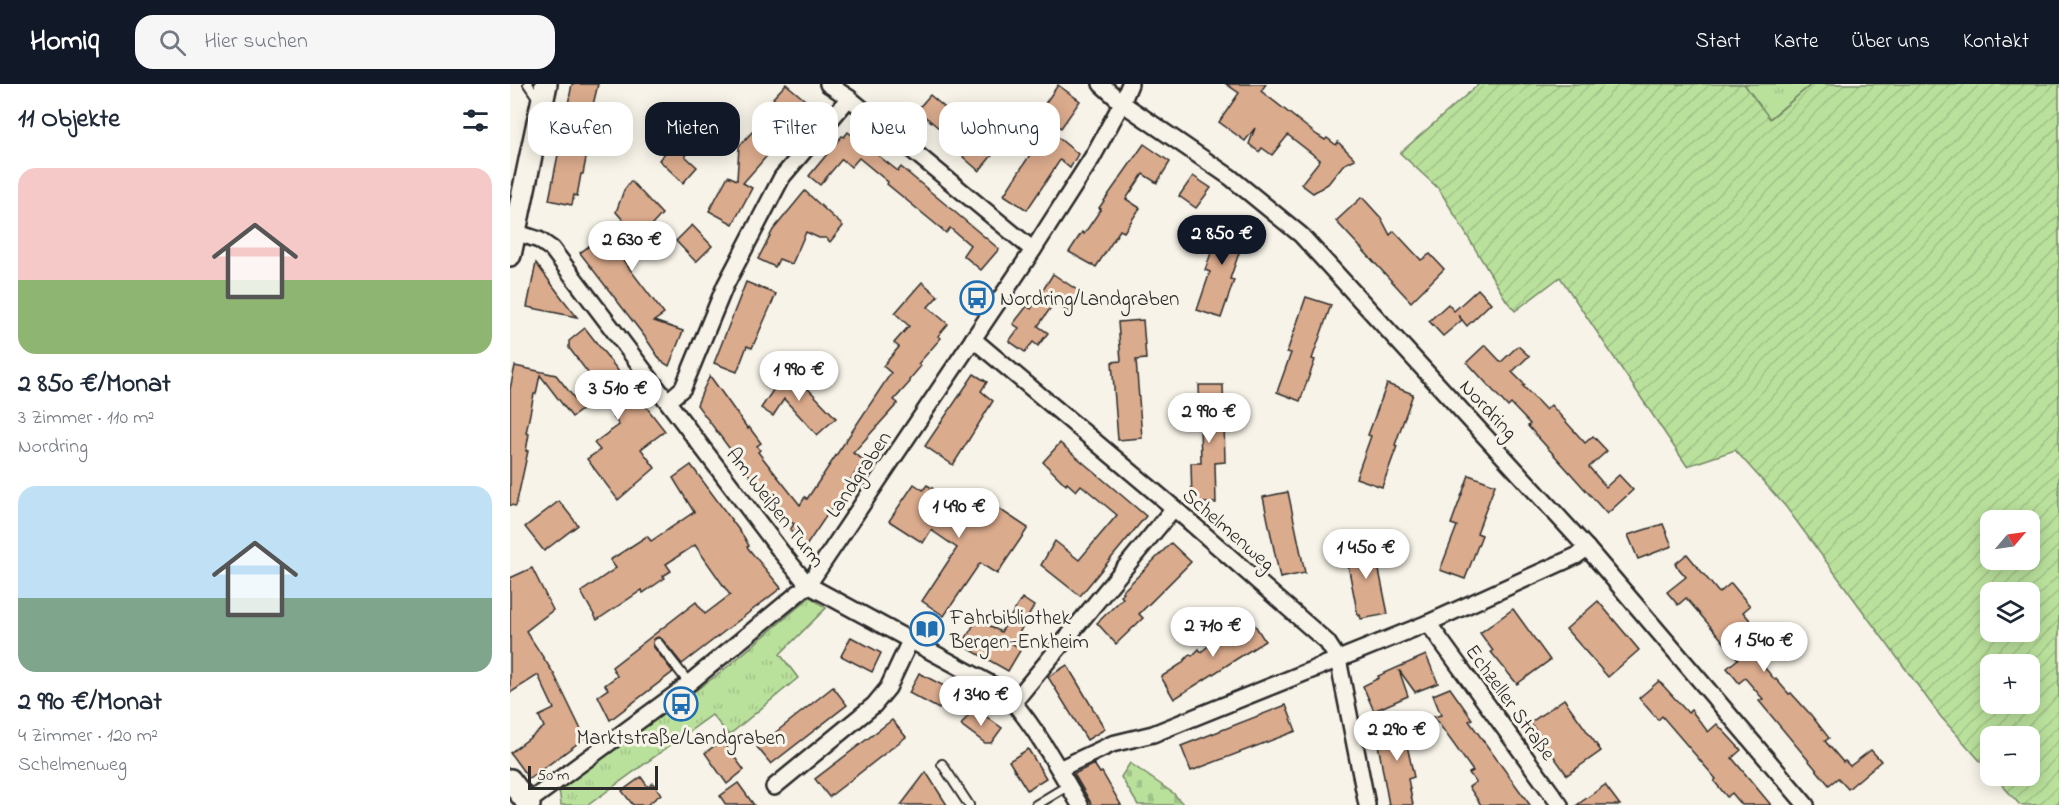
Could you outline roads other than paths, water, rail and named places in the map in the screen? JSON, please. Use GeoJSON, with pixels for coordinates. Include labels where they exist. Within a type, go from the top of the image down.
{"type":"FeatureCollection","features":[{"type":"Feature","properties":{"kind":"main road"},"geometry":{"type":"LineString","coordinates":[[510,255],[544,94]]}},
{"type":"Feature","properties":{"kind":"main road"},"geometry":{"type":"LineString","coordinates":[[510,780],[528,804]]}},
{"type":"Feature","properties":{"kind":"street"},"geometry":{"type":"LineString","coordinates":[[828,84],[849,98],[1034,250]]}},
{"type":"Feature","properties":{"kind":"street","name":"Nordring"},"geometry":{"type":"LineString","coordinates":[[1101,84],[1122,103],[1230,177],[1296,230],[1587,548],[1806,805]]}},
{"type":"Feature","properties":{"kind":"street","name":"Landgraben"},"geometry":{"type":"LineString","coordinates":[[528,804],[689,683],[808,585],[1034,250],[1092,158],[1130,84]]}},
{"type":"Feature","properties":{"kind":"street"},"geometry":{"type":"LineString","coordinates":[[668,401],[683,388],[725,286],[782,177],[849,98]]}},
{"type":"Feature","properties":{"kind":"street","name":"Am Weißen Turm"},"geometry":{"type":"LineString","coordinates":[[515,232],[539,240],[552,249],[808,585],[1002,690],[1014,702],[1080,805]]}},
{"type":"Feature","properties":{"kind":"street","name":"Schelmenweg"},"geometry":{"type":"LineString","coordinates":[[973,339],[1174,508],[1327,642],[1338,659],[1366,805]]}},
{"type":"Feature","properties":{"kind":"street"},"geometry":{"type":"LineString","coordinates":[[1014,702],[1174,508]]}},
{"type":"Feature","properties":{"kind":"street"},"geometry":{"type":"LineString","coordinates":[[1059,769],[1112,744],[1153,734],[1428,623],[1576,556],[1587,548]]}},
{"type":"Feature","properties":{"kind":"street","name":"Echzeller Straße"},"geometry":{"type":"LineString","coordinates":[[1428,623],[1560,805]]}},
{"type":"Feature","properties":{"kind":"street"},"geometry":{"type":"LineString","coordinates":[[774,787],[874,705],[888,688],[910,641]]}},
{"type":"Feature","properties":{"kind":"lane"},"geometry":{"type":"LineString","coordinates":[[528,84],[544,94]]}},
{"type":"Feature","properties":{"kind":"lane"},"geometry":{"type":"LineString","coordinates":[[658,642],[689,683]]}},
{"type":"Feature","properties":{"kind":"lane"},"geometry":{"type":"LineString","coordinates":[[942,764],[969,805]]}},
{"type":"Feature","properties":{"kind":"lane"},"geometry":{"type":"LineString","coordinates":[[1036,805],[1069,785]]}},
{"type":"Feature","properties":{"kind":"place","name":"Nordring/Landgraben"},"geometry":{"type":"Point","coordinates":[977,298]}},
{"type":"Feature","properties":{"kind":"place","name":"Fahrbibliothek Bergen-Enkheim"},"geometry":{"type":"Point","coordinates":[927,629]}},
{"type":"Feature","properties":{"kind":"place","name":"Marktstraße/Landgraben"},"geometry":{"type":"Point","coordinates":[681,704]}}]}
